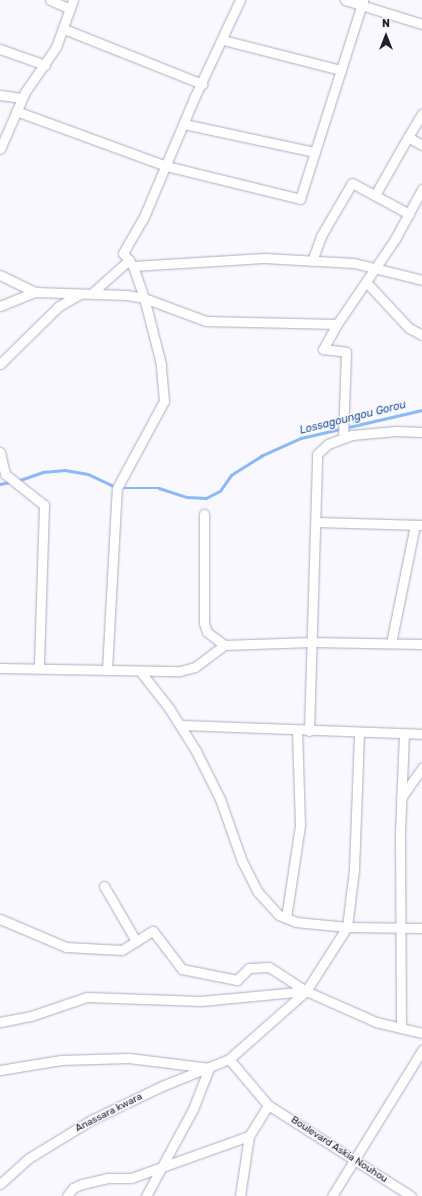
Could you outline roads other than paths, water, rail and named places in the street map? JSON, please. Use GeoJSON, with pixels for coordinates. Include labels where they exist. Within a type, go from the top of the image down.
{"type":"FeatureCollection","features":[{"type":"Feature","properties":{"kind":"street"},"geometry":{"type":"LineString","coordinates":[[0,148],[22,98],[45,65],[64,29],[72,4],[50,0]]}},
{"type":"Feature","properties":{"kind":"street"},"geometry":{"type":"LineString","coordinates":[[107,670],[117,488],[164,400],[160,364],[144,298],[131,263],[123,253],[143,219],[184,124],[223,40],[239,0]]}},
{"type":"Feature","properties":{"kind":"street"},"geometry":{"type":"LineString","coordinates":[[345,0],[362,3],[422,24]]}},
{"type":"Feature","properties":{"kind":"street"},"geometry":{"type":"LineString","coordinates":[[16,111],[166,166],[300,200],[362,3]]}},
{"type":"Feature","properties":{"kind":"street"},"geometry":{"type":"LineString","coordinates":[[64,29],[202,84]]}},
{"type":"Feature","properties":{"kind":"street"},"geometry":{"type":"LineString","coordinates":[[223,40],[341,70]]}},
{"type":"Feature","properties":{"kind":"street"},"geometry":{"type":"LineString","coordinates":[[0,49],[45,65]]}},
{"type":"Feature","properties":{"kind":"street"},"geometry":{"type":"LineString","coordinates":[[0,95],[22,98]]}},
{"type":"Feature","properties":{"kind":"street"},"geometry":{"type":"LineString","coordinates":[[375,195],[422,114]]}},
{"type":"Feature","properties":{"kind":"street"},"geometry":{"type":"LineString","coordinates":[[184,124],[315,152]]}},
{"type":"Feature","properties":{"kind":"street"},"geometry":{"type":"LineString","coordinates":[[408,138],[422,144]]}},
{"type":"Feature","properties":{"kind":"street"},"geometry":{"type":"LineString","coordinates":[[312,261],[321,236],[352,183],[409,214]]}},
{"type":"Feature","properties":{"kind":"street"},"geometry":{"type":"LineString","coordinates":[[343,438],[346,352],[323,349],[338,324],[367,283],[409,214],[422,189]]}},
{"type":"Feature","properties":{"kind":"street"},"geometry":{"type":"LineString","coordinates":[[92,293],[131,263],[256,258],[354,263],[375,270],[422,280]]}},
{"type":"Feature","properties":{"kind":"street"},"geometry":{"type":"LineString","coordinates":[[0,275],[35,292]]}},
{"type":"Feature","properties":{"kind":"street"},"geometry":{"type":"LineString","coordinates":[[367,283],[409,328],[422,335]]}},
{"type":"Feature","properties":{"kind":"street"},"geometry":{"type":"LineString","coordinates":[[0,306],[35,292],[92,293],[144,298],[206,321],[338,324]]}},
{"type":"Feature","properties":{"kind":"street"},"geometry":{"type":"LineString","coordinates":[[0,364],[59,306],[81,293]]}},
{"type":"Feature","properties":{"kind":"street"},"geometry":{"type":"LineString","coordinates":[[310,731],[311,642],[317,454],[328,444],[343,438],[396,431],[422,432]]}},
{"type":"Feature","properties":{"kind":"street"},"geometry":{"type":"LineString","coordinates":[[0,452],[5,474],[44,505],[39,668]]}},
{"type":"Feature","properties":{"kind":"street"},"geometry":{"type":"LineString","coordinates":[[204,514],[204,623],[207,632],[224,645]]}},
{"type":"Feature","properties":{"kind":"street"},"geometry":{"type":"LineString","coordinates":[[316,522],[419,525],[391,643]]}},
{"type":"Feature","properties":{"kind":"street"},"geometry":{"type":"LineString","coordinates":[[0,668],[180,671],[195,667],[224,645],[311,642],[422,644]]}},
{"type":"Feature","properties":{"kind":"street"},"geometry":{"type":"LineString","coordinates":[[140,671],[180,725],[220,800],[232,839],[258,892],[272,909],[286,918],[347,928],[422,928]]}},
{"type":"Feature","properties":{"kind":"street"},"geometry":{"type":"LineString","coordinates":[[180,725],[297,731],[422,734]]}},
{"type":"Feature","properties":{"kind":"street"},"geometry":{"type":"LineString","coordinates":[[286,918],[300,825],[297,731]]}},
{"type":"Feature","properties":{"kind":"street"},"geometry":{"type":"LineString","coordinates":[[347,928],[353,877],[359,733]]}},
{"type":"Feature","properties":{"kind":"street"},"geometry":{"type":"LineString","coordinates":[[401,1028],[401,798],[404,734]]}},
{"type":"Feature","properties":{"kind":"street"},"geometry":{"type":"LineString","coordinates":[[401,798],[422,768]]}},
{"type":"Feature","properties":{"kind":"street"},"geometry":{"type":"LineString","coordinates":[[104,886],[136,941]]}},
{"type":"Feature","properties":{"kind":"street"},"geometry":{"type":"LineString","coordinates":[[0,919],[66,947],[122,950],[153,931],[182,969],[237,980],[250,968],[269,967],[306,992],[376,1022],[422,1033]]}},
{"type":"Feature","properties":{"kind":"street","name":"Anassara kwara"},"geometry":{"type":"LineString","coordinates":[[0,1184],[29,1158],[91,1120],[162,1086],[229,1059],[306,992],[347,928]]}},
{"type":"Feature","properties":{"kind":"street"},"geometry":{"type":"LineString","coordinates":[[0,1022],[31,1016],[87,997],[201,1001],[306,992]]}},
{"type":"Feature","properties":{"kind":"street"},"geometry":{"type":"LineString","coordinates":[[332,1196],[422,1050]]}},
{"type":"Feature","properties":{"kind":"street"},"geometry":{"type":"LineString","coordinates":[[0,1070],[61,1060],[129,1058],[209,1068],[201,1093],[146,1196]]}},
{"type":"Feature","properties":{"kind":"street","name":"Boulevard Askia Nouhou"},"geometry":{"type":"LineString","coordinates":[[229,1059],[268,1105],[355,1159],[410,1196]]}},
{"type":"Feature","properties":{"kind":"street"},"geometry":{"type":"LineString","coordinates":[[240,1196],[249,1136],[268,1105]]}},
{"type":"Feature","properties":{"kind":"street"},"geometry":{"type":"LineString","coordinates":[[67,1196],[73,1188],[82,1184],[107,1178],[131,1178],[162,1166],[185,1161],[249,1136]]}},
{"type":"Feature","properties":{"kind":"waterway","name":"Lossagoungou Gorou"},"geometry":{"type":"LineString","coordinates":[[120,488],[159,488],[187,497],[206,498],[220,491],[231,475],[261,456],[301,438],[422,410]]}},
{"type":"Feature","properties":{"kind":"waterway","name":"Lossagoungou Gorou"},"geometry":{"type":"LineString","coordinates":[[17,481],[43,472],[65,470],[88,474],[116,487]]}},
{"type":"Feature","properties":{"kind":"waterway","name":"Lossagoungou Gorou"},"geometry":{"type":"LineString","coordinates":[[0,484],[10,482]]}}]}
